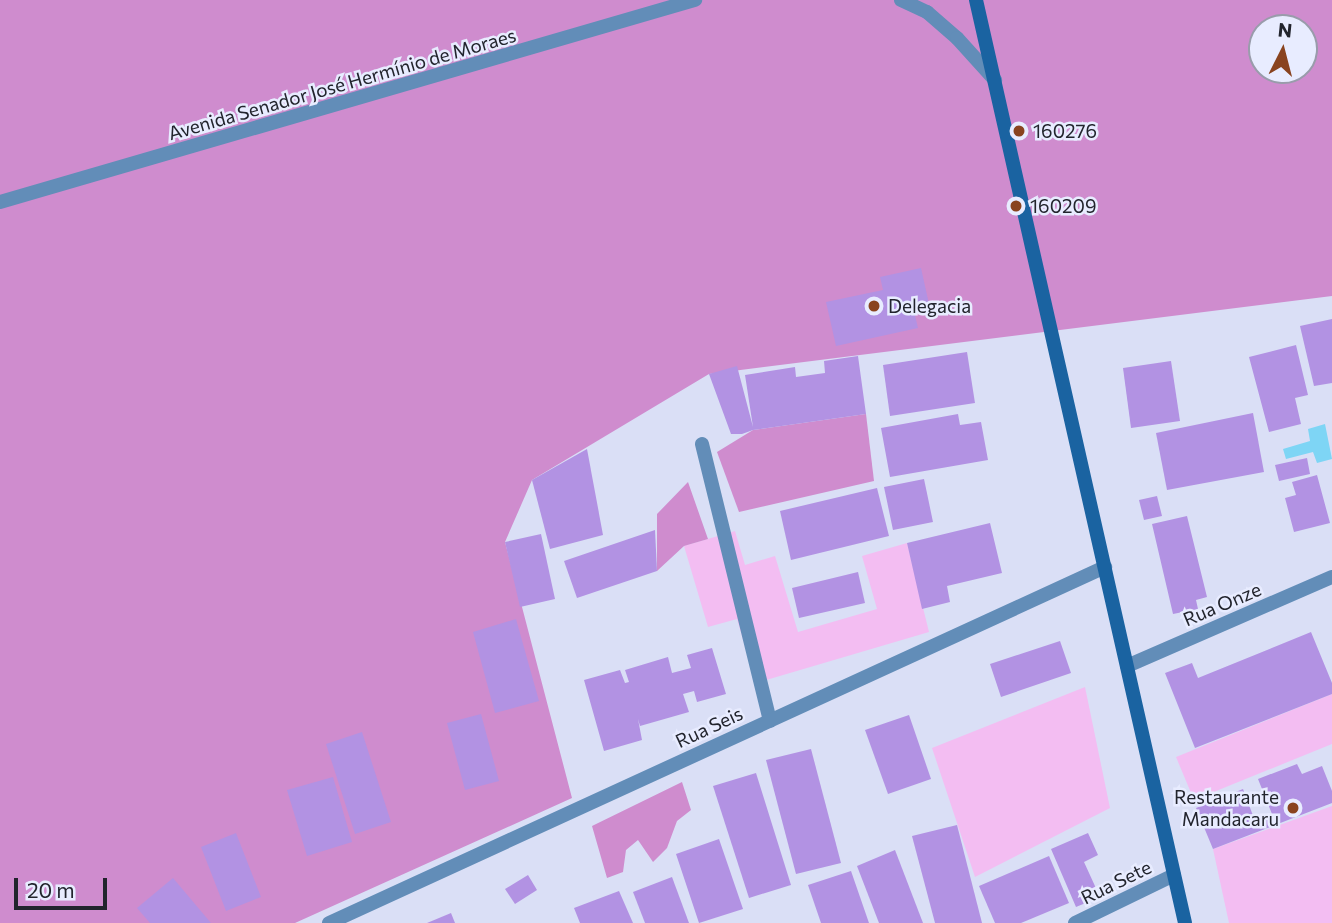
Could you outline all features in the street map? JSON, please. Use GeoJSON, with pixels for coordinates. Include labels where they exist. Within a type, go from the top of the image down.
{"type":"FeatureCollection","features":[{"type":"Feature","properties":{"kind":"main road"},"geometry":{"type":"LineString","coordinates":[[976,0],[1185,923]]}},
{"type":"Feature","properties":{"kind":"street","name":"Avenida Senador José Hermínio de Moraes"},"geometry":{"type":"LineString","coordinates":[[0,202],[695,0]]}},
{"type":"Feature","properties":{"kind":"street"},"geometry":{"type":"LineString","coordinates":[[901,0],[927,12],[957,38],[995,80]]}},
{"type":"Feature","properties":{"kind":"street"},"geometry":{"type":"LineString","coordinates":[[702,444],[770,720]]}},
{"type":"Feature","properties":{"kind":"street","name":"Rua Seis"},"geometry":{"type":"LineString","coordinates":[[329,923],[1105,567]]}},
{"type":"Feature","properties":{"kind":"street","name":"Rua Onze"},"geometry":{"type":"LineString","coordinates":[[1127,666],[1332,577]]}},
{"type":"Feature","properties":{"kind":"street","name":"Rua Sete"},"geometry":{"type":"LineString","coordinates":[[1075,923],[1174,875]]}},
{"type":"Feature","properties":{"kind":"shaded area"},"geometry":{"type":"Polygon","coordinates":[[[0,0],[1332,0],[1332,296],[709,374],[532,480],[505,542],[572,798],[295,923],[0,923],[0,0]]]}},
{"type":"Feature","properties":{"kind":"shaded area"},"geometry":{"type":"Polygon","coordinates":[[[866,414],[874,481],[739,512],[717,452],[753,430],[866,414]]]}},
{"type":"Feature","properties":{"kind":"shaded area"},"geometry":{"type":"Polygon","coordinates":[[[688,482],[708,539],[684,546],[657,571],[657,514],[688,482]]]}},
{"type":"Feature","properties":{"kind":"shaded area"},"geometry":{"type":"Polygon","coordinates":[[[735,531],[745,565],[775,556],[798,632],[877,609],[862,556],[907,543],[929,632],[756,683],[737,619],[708,627],[684,546],[735,531]]]}},
{"type":"Feature","properties":{"kind":"shaded area"},"geometry":{"type":"Polygon","coordinates":[[[1085,687],[1110,808],[975,877],[932,748],[1085,687]]]}},
{"type":"Feature","properties":{"kind":"shaded area"},"geometry":{"type":"Polygon","coordinates":[[[1332,694],[1332,744],[1194,800],[1176,757],[1332,694]]]}},
{"type":"Feature","properties":{"kind":"shaded area"},"geometry":{"type":"Polygon","coordinates":[[[682,782],[691,810],[677,821],[667,848],[653,862],[638,840],[626,850],[623,872],[607,878],[592,826],[682,782]]]}},
{"type":"Feature","properties":{"kind":"shaded area"},"geometry":{"type":"Polygon","coordinates":[[[1332,806],[1332,923],[1229,923],[1213,849],[1332,806]]]}},
{"type":"Feature","properties":{"kind":"water"},"geometry":{"type":"Polygon","coordinates":[[[1325,424],[1332,459],[1317,463],[1313,452],[1286,459],[1283,449],[1310,441],[1308,429],[1325,424]]]}},
{"type":"Feature","properties":{"kind":"building","name":"Delegacia"},"geometry":{"type":"Polygon","coordinates":[[[921,268],[929,304],[913,307],[918,328],[836,346],[826,302],[883,290],[880,277],[921,268]]]}},
{"type":"Feature","properties":{"kind":"building"},"geometry":{"type":"Polygon","coordinates":[[[1332,319],[1332,383],[1314,386],[1300,326],[1332,319]]]}},
{"type":"Feature","properties":{"kind":"building"},"geometry":{"type":"Polygon","coordinates":[[[1296,345],[1308,395],[1295,398],[1301,424],[1269,432],[1249,357],[1296,345]]]}},
{"type":"Feature","properties":{"kind":"building"},"geometry":{"type":"Polygon","coordinates":[[[967,352],[975,403],[890,416],[883,365],[967,352]]]}},
{"type":"Feature","properties":{"kind":"building"},"geometry":{"type":"Polygon","coordinates":[[[858,356],[866,414],[753,430],[742,434],[731,434],[709,374],[737,366],[753,427],[745,375],[795,367],[796,377],[825,373],[824,361],[858,356]]]}},
{"type":"Feature","properties":{"kind":"building"},"geometry":{"type":"Polygon","coordinates":[[[1171,361],[1180,421],[1131,428],[1123,368],[1171,361]]]}},
{"type":"Feature","properties":{"kind":"building"},"geometry":{"type":"Polygon","coordinates":[[[1253,413],[1264,472],[1167,490],[1156,433],[1253,413]]]}},
{"type":"Feature","properties":{"kind":"building"},"geometry":{"type":"Polygon","coordinates":[[[958,414],[960,425],[981,422],[988,460],[890,477],[881,428],[958,414]]]}},
{"type":"Feature","properties":{"kind":"building"},"geometry":{"type":"Polygon","coordinates":[[[587,449],[603,535],[550,549],[532,480],[587,449]]]}},
{"type":"Feature","properties":{"kind":"building"},"geometry":{"type":"Polygon","coordinates":[[[1307,458],[1310,474],[1279,481],[1275,465],[1307,458]]]}},
{"type":"Feature","properties":{"kind":"building"},"geometry":{"type":"Polygon","coordinates":[[[1317,475],[1330,523],[1294,532],[1285,498],[1296,495],[1292,482],[1317,475]]]}},
{"type":"Feature","properties":{"kind":"building"},"geometry":{"type":"Polygon","coordinates":[[[924,479],[933,522],[893,530],[884,487],[924,479]]]}},
{"type":"Feature","properties":{"kind":"building"},"geometry":{"type":"Polygon","coordinates":[[[877,488],[889,536],[791,560],[780,511],[877,488]]]}},
{"type":"Feature","properties":{"kind":"building"},"geometry":{"type":"Polygon","coordinates":[[[1157,496],[1162,516],[1144,520],[1139,500],[1157,496]]]}},
{"type":"Feature","properties":{"kind":"building"},"geometry":{"type":"Polygon","coordinates":[[[1187,516],[1207,597],[1196,600],[1198,609],[1173,614],[1152,524],[1187,516]]]}},
{"type":"Feature","properties":{"kind":"building"},"geometry":{"type":"Polygon","coordinates":[[[990,523],[1002,573],[947,586],[950,602],[922,609],[907,543],[990,523]]]}},
{"type":"Feature","properties":{"kind":"building"},"geometry":{"type":"Polygon","coordinates":[[[655,530],[657,571],[577,598],[564,561],[655,530]]]}},
{"type":"Feature","properties":{"kind":"building"},"geometry":{"type":"Polygon","coordinates":[[[541,534],[555,599],[520,607],[505,542],[541,534]]]}},
{"type":"Feature","properties":{"kind":"building"},"geometry":{"type":"Polygon","coordinates":[[[858,572],[865,603],[799,618],[792,588],[858,572]]]}},
{"type":"Feature","properties":{"kind":"building"},"geometry":{"type":"Polygon","coordinates":[[[516,619],[539,701],[495,713],[473,632],[516,619]]]}},
{"type":"Feature","properties":{"kind":"building"},"geometry":{"type":"Polygon","coordinates":[[[1311,632],[1332,683],[1332,694],[1195,748],[1165,673],[1192,663],[1198,678],[1311,632]]]}},
{"type":"Feature","properties":{"kind":"building"},"geometry":{"type":"Polygon","coordinates":[[[1060,641],[1071,673],[1001,697],[990,664],[1060,641]]]}},
{"type":"Feature","properties":{"kind":"building"},"geometry":{"type":"Polygon","coordinates":[[[712,648],[726,694],[697,702],[694,691],[683,694],[689,712],[640,726],[638,719],[642,740],[604,751],[584,680],[620,670],[625,683],[629,682],[625,670],[668,657],[672,673],[691,668],[687,655],[712,648]]]}},
{"type":"Feature","properties":{"kind":"building"},"geometry":{"type":"Polygon","coordinates":[[[481,714],[499,781],[465,790],[447,723],[481,714]]]}},
{"type":"Feature","properties":{"kind":"building"},"geometry":{"type":"Polygon","coordinates":[[[909,715],[931,779],[888,794],[865,730],[909,715]]]}},
{"type":"Feature","properties":{"kind":"building"},"geometry":{"type":"Polygon","coordinates":[[[362,732],[391,822],[355,834],[326,744],[362,732]]]}},
{"type":"Feature","properties":{"kind":"building"},"geometry":{"type":"Polygon","coordinates":[[[811,749],[841,863],[796,874],[766,760],[811,749]]]}},
{"type":"Feature","properties":{"kind":"building","name":"Restaurante Mandacaru"},"geometry":{"type":"Polygon","coordinates":[[[1297,764],[1302,774],[1322,766],[1332,791],[1332,803],[1213,849],[1196,808],[1243,789],[1255,821],[1272,814],[1258,779],[1297,764]]]}},
{"type":"Feature","properties":{"kind":"building"},"geometry":{"type":"Polygon","coordinates":[[[756,773],[791,885],[749,898],[713,786],[756,773]]]}},
{"type":"Feature","properties":{"kind":"building"},"geometry":{"type":"Polygon","coordinates":[[[333,777],[352,842],[307,856],[287,790],[333,777]]]}},
{"type":"Feature","properties":{"kind":"building"},"geometry":{"type":"Polygon","coordinates":[[[957,825],[982,923],[935,923],[912,836],[957,825]]]}},
{"type":"Feature","properties":{"kind":"building"},"geometry":{"type":"Polygon","coordinates":[[[236,833],[261,897],[226,911],[201,847],[236,833]]]}},
{"type":"Feature","properties":{"kind":"building"},"geometry":{"type":"Polygon","coordinates":[[[1088,833],[1098,855],[1084,862],[1100,897],[1076,907],[1051,849],[1088,833]]]}},
{"type":"Feature","properties":{"kind":"building"},"geometry":{"type":"Polygon","coordinates":[[[719,839],[743,909],[699,923],[676,854],[719,839]]]}},
{"type":"Feature","properties":{"kind":"building"},"geometry":{"type":"Polygon","coordinates":[[[895,850],[923,923],[879,923],[857,866],[895,850]]]}},
{"type":"Feature","properties":{"kind":"building"},"geometry":{"type":"Polygon","coordinates":[[[1049,856],[1069,903],[1021,923],[995,923],[979,886],[1049,856]]]}},
{"type":"Feature","properties":{"kind":"building"},"geometry":{"type":"Polygon","coordinates":[[[851,871],[869,923],[821,923],[808,885],[851,871]]]}},
{"type":"Feature","properties":{"kind":"building"},"geometry":{"type":"Polygon","coordinates":[[[528,875],[537,890],[515,904],[505,889],[528,875]]]}},
{"type":"Feature","properties":{"kind":"building"},"geometry":{"type":"Polygon","coordinates":[[[672,877],[689,923],[645,923],[633,892],[672,877]]]}},
{"type":"Feature","properties":{"kind":"building"},"geometry":{"type":"Polygon","coordinates":[[[173,878],[211,923],[150,923],[137,908],[173,878]]]}},
{"type":"Feature","properties":{"kind":"building"},"geometry":{"type":"Polygon","coordinates":[[[619,891],[633,923],[580,923],[574,908],[619,891]]]}},
{"type":"Feature","properties":{"kind":"building"},"geometry":{"type":"Polygon","coordinates":[[[451,913],[455,923],[427,923],[451,913]]]}},
{"type":"Feature","properties":{"kind":"place","name":"160276"},"geometry":{"type":"Point","coordinates":[1019,131]}},
{"type":"Feature","properties":{"kind":"place","name":"160209"},"geometry":{"type":"Point","coordinates":[1016,206]}},
{"type":"Feature","properties":{"kind":"place","name":"Delegacia"},"geometry":{"type":"Point","coordinates":[874,306]}},
{"type":"Feature","properties":{"kind":"place","name":"Restaurante Mandacaru"},"geometry":{"type":"Point","coordinates":[1293,808]}}]}
